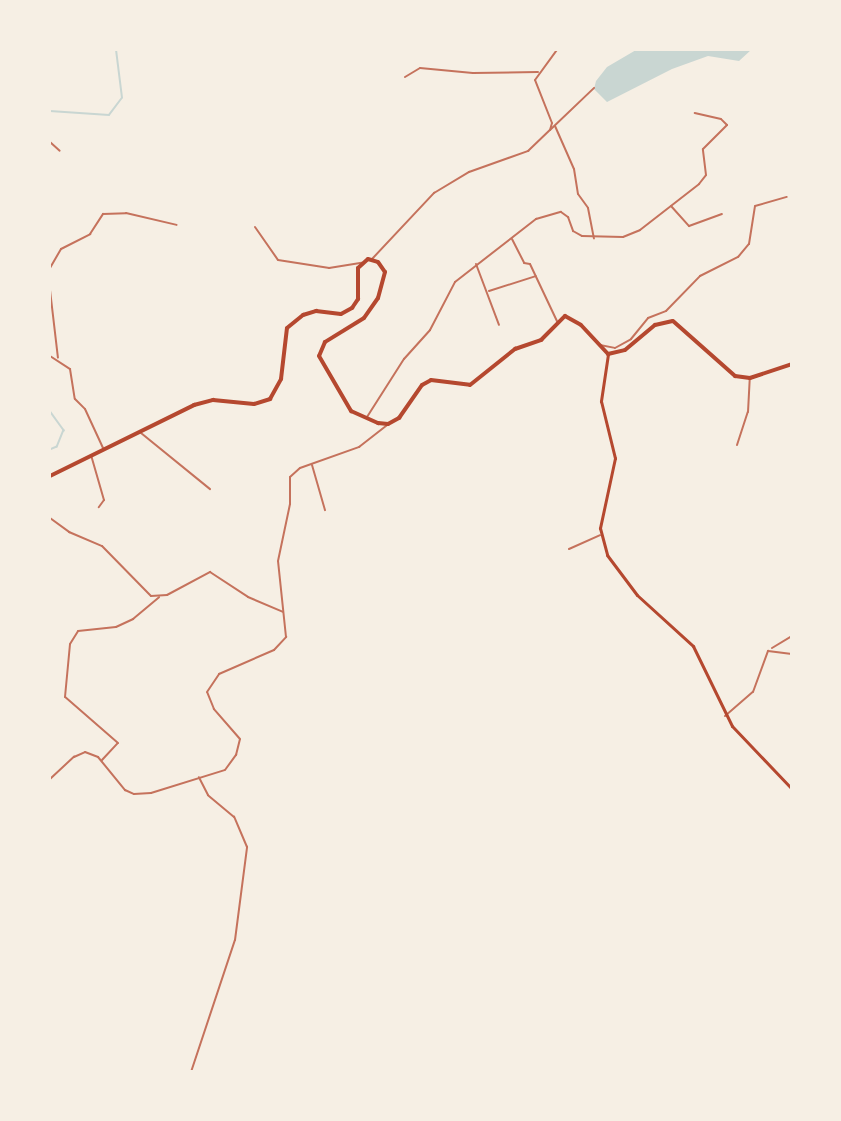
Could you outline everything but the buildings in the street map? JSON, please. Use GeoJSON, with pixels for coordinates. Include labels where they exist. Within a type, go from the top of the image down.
{"type":"FeatureCollection","features":[{"type":"Feature","properties":{"kind":"highway"},"geometry":{"type":"LineString","coordinates":[[50,476],[103,448],[204,402],[254,404],[270,399],[281,379],[287,328],[303,315],[316,311],[341,314],[352,308],[358,298],[357,272],[362,262],[372,259],[385,272],[378,298],[364,318],[325,342],[319,356],[346,404],[366,420],[388,424],[405,413],[426,383],[436,379],[470,385],[515,349],[541,340],[557,321],[565,316],[575,319],[608,354],[625,350],[655,325],[673,321],[728,374],[750,378],[792,364]]}},
{"type":"Feature","properties":{"kind":"main road"},"geometry":{"type":"LineString","coordinates":[[608,354],[601,401],[615,458],[602,511],[600,535],[620,577],[693,646],[725,716],[792,789]]}},
{"type":"Feature","properties":{"kind":"street"},"geometry":{"type":"LineString","coordinates":[[550,130],[552,123],[535,84],[538,72],[557,50]]}},
{"type":"Feature","properties":{"kind":"street"},"geometry":{"type":"LineString","coordinates":[[405,77],[420,68],[473,74],[538,72]]}},
{"type":"Feature","properties":{"kind":"street"},"geometry":{"type":"LineString","coordinates":[[372,259],[439,189],[469,172],[528,151],[594,88]]}},
{"type":"Feature","properties":{"kind":"street"},"geometry":{"type":"LineString","coordinates":[[366,420],[404,359],[429,330],[455,282],[536,219],[561,212],[577,234],[595,239],[634,234],[703,179],[706,171],[703,149],[727,125],[721,119],[694,112]]}},
{"type":"Feature","properties":{"kind":"street"},"geometry":{"type":"LineString","coordinates":[[555,126],[574,169],[578,194],[588,208],[595,239]]}},
{"type":"Feature","properties":{"kind":"street"},"geometry":{"type":"LineString","coordinates":[[50,142],[60,151]]}},
{"type":"Feature","properties":{"kind":"street"},"geometry":{"type":"LineString","coordinates":[[597,344],[615,348],[631,339],[646,320],[666,311],[700,276],[746,250],[757,204],[787,197]]}},
{"type":"Feature","properties":{"kind":"street"},"geometry":{"type":"LineString","coordinates":[[671,206],[687,226],[722,214]]}},
{"type":"Feature","properties":{"kind":"street"},"geometry":{"type":"LineString","coordinates":[[50,268],[61,249],[90,234],[103,214],[126,213],[177,225]]}},
{"type":"Feature","properties":{"kind":"street"},"geometry":{"type":"LineString","coordinates":[[255,227],[278,260],[329,268],[362,262]]}},
{"type":"Feature","properties":{"kind":"street"},"geometry":{"type":"LineString","coordinates":[[512,239],[536,276],[557,321]]}},
{"type":"Feature","properties":{"kind":"street"},"geometry":{"type":"LineString","coordinates":[[476,264],[489,291],[499,325]]}},
{"type":"Feature","properties":{"kind":"street"},"geometry":{"type":"LineString","coordinates":[[489,291],[536,276]]}},
{"type":"Feature","properties":{"kind":"street"},"geometry":{"type":"LineString","coordinates":[[50,290],[58,358]]}},
{"type":"Feature","properties":{"kind":"street"},"geometry":{"type":"LineString","coordinates":[[50,356],[58,358],[70,369],[75,399],[85,409],[103,448]]}},
{"type":"Feature","properties":{"kind":"street"},"geometry":{"type":"LineString","coordinates":[[737,445],[748,412],[750,378]]}},
{"type":"Feature","properties":{"kind":"street"},"geometry":{"type":"LineString","coordinates":[[50,779],[79,753],[92,754],[102,760],[131,793],[151,793],[225,770],[240,745],[238,734],[210,703],[209,684],[226,670],[280,646],[286,634],[278,561],[290,504],[290,477],[312,465],[359,447],[388,424]]}},
{"type":"Feature","properties":{"kind":"street"},"geometry":{"type":"LineString","coordinates":[[139,431],[210,489]]}},
{"type":"Feature","properties":{"kind":"street"},"geometry":{"type":"LineString","coordinates":[[91,455],[104,500],[99,507]]}},
{"type":"Feature","properties":{"kind":"street"},"geometry":{"type":"LineString","coordinates":[[312,465],[325,510]]}},
{"type":"Feature","properties":{"kind":"street"},"geometry":{"type":"LineString","coordinates":[[50,518],[69,532],[102,546],[144,592],[159,597]]}},
{"type":"Feature","properties":{"kind":"street"},"geometry":{"type":"LineString","coordinates":[[569,549],[600,535]]}},
{"type":"Feature","properties":{"kind":"street"},"geometry":{"type":"LineString","coordinates":[[102,760],[118,743],[64,697],[70,644],[78,632],[116,627],[133,619],[159,597],[210,572],[248,597],[284,612]]}},
{"type":"Feature","properties":{"kind":"street"},"geometry":{"type":"LineString","coordinates":[[725,716],[753,692],[769,650],[792,636]]}},
{"type":"Feature","properties":{"kind":"street"},"geometry":{"type":"LineString","coordinates":[[769,650],[792,654]]}},
{"type":"Feature","properties":{"kind":"street"},"geometry":{"type":"LineString","coordinates":[[191,1071],[235,940],[247,847],[234,817],[208,795],[199,777]]}},
{"type":"Feature","properties":{"kind":"shaded area"},"geometry":{"type":"Polygon","coordinates":[[[636,50],[751,50],[739,61],[708,56],[672,69],[607,102],[594,89],[596,81],[607,67],[636,50]]]}},
{"type":"Feature","properties":{"kind":"waterway"},"geometry":{"type":"LineString","coordinates":[[50,111],[109,115],[122,98],[116,50]]}},
{"type":"Feature","properties":{"kind":"waterway"},"geometry":{"type":"LineString","coordinates":[[50,411],[64,430],[57,447],[50,450]]}}]}
